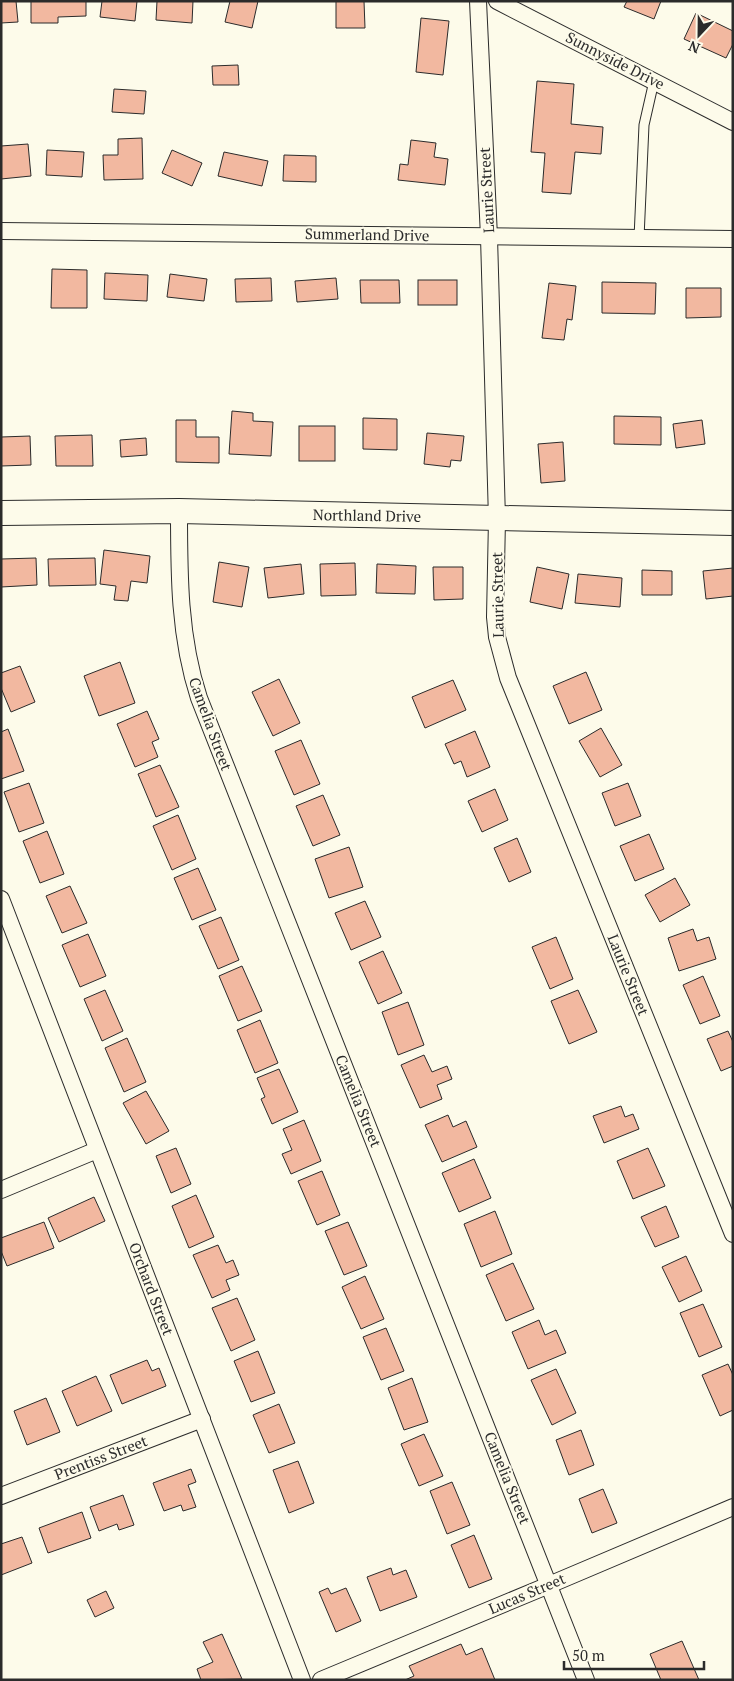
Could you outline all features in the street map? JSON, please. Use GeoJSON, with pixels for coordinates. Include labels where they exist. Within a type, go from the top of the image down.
{"type":"FeatureCollection","features":[{"type":"Feature","properties":{"kind":"street","name":"Laurie Street"},"geometry":{"type":"LineString","coordinates":[[478,1],[489,237],[497,519],[495,617],[497,637],[512,687],[733,1234]]}},
{"type":"Feature","properties":{"kind":"street","name":"Sunnyside Drive"},"geometry":{"type":"LineString","coordinates":[[497,1],[733,122]]}},
{"type":"Feature","properties":{"kind":"street","name":"Summerland Drive"},"geometry":{"type":"LineString","coordinates":[[1,231],[733,239]]}},
{"type":"Feature","properties":{"kind":"street","name":"Northland Drive"},"geometry":{"type":"LineString","coordinates":[[1,513],[179,511],[733,524]]}},
{"type":"Feature","properties":{"kind":"street","name":"Camelia Street"},"geometry":{"type":"LineString","coordinates":[[179,511],[180,592],[185,644],[192,679],[586,1680]]}},
{"type":"Feature","properties":{"kind":"street","name":"Orchard Street"},"geometry":{"type":"LineString","coordinates":[[1,899],[302,1680]]}},
{"type":"Feature","properties":{"kind":"street"},"geometry":{"type":"LineString","coordinates":[[1,1190],[97,1150]]}},
{"type":"Feature","properties":{"kind":"street","name":"Prentiss Street"},"geometry":{"type":"LineString","coordinates":[[1,1496],[202,1419]]}},
{"type":"Feature","properties":{"kind":"street","name":"Lucas Street"},"geometry":{"type":"LineString","coordinates":[[321,1680],[550,1586],[733,1506]]}},
{"type":"Feature","properties":{"kind":"lane"},"geometry":{"type":"LineString","coordinates":[[639,238],[644,125],[654,81]]}},
{"type":"Feature","properties":{"kind":"building"},"geometry":{"type":"Polygon","coordinates":[[[1,1],[16,1],[18,22],[1,23],[1,1]]]}},
{"type":"Feature","properties":{"kind":"building"},"geometry":{"type":"Polygon","coordinates":[[[31,1],[86,1],[86,16],[58,17],[58,23],[31,23],[31,1]]]}},
{"type":"Feature","properties":{"kind":"building"},"geometry":{"type":"Polygon","coordinates":[[[102,1],[137,1],[135,21],[100,17],[102,1]]]}},
{"type":"Feature","properties":{"kind":"building"},"geometry":{"type":"Polygon","coordinates":[[[157,1],[193,1],[192,23],[156,20],[157,1]]]}},
{"type":"Feature","properties":{"kind":"building"},"geometry":{"type":"Polygon","coordinates":[[[230,1],[258,1],[252,28],[225,22],[230,1]]]}},
{"type":"Feature","properties":{"kind":"building"},"geometry":{"type":"Polygon","coordinates":[[[336,1],[364,1],[365,28],[336,28],[336,1]]]}},
{"type":"Feature","properties":{"kind":"building"},"geometry":{"type":"Polygon","coordinates":[[[627,1],[661,1],[654,19],[624,7],[627,1]]]}},
{"type":"Feature","properties":{"kind":"building"},"geometry":{"type":"Polygon","coordinates":[[[696,13],[733,31],[733,44],[726,58],[684,39],[696,13]]]}},
{"type":"Feature","properties":{"kind":"building"},"geometry":{"type":"Polygon","coordinates":[[[421,18],[449,21],[443,75],[416,72],[421,18]]]}},
{"type":"Feature","properties":{"kind":"building"},"geometry":{"type":"Polygon","coordinates":[[[238,65],[239,85],[213,85],[212,66],[238,65]]]}},
{"type":"Feature","properties":{"kind":"building"},"geometry":{"type":"Polygon","coordinates":[[[537,81],[574,84],[571,124],[603,127],[601,154],[575,152],[571,194],[542,192],[545,153],[531,152],[537,81]]]}},
{"type":"Feature","properties":{"kind":"building"},"geometry":{"type":"Polygon","coordinates":[[[114,89],[146,91],[144,114],[112,112],[114,89]]]}},
{"type":"Feature","properties":{"kind":"building"},"geometry":{"type":"Polygon","coordinates":[[[142,138],[143,179],[104,180],[103,155],[118,155],[118,139],[142,138]]]}},
{"type":"Feature","properties":{"kind":"building"},"geometry":{"type":"Polygon","coordinates":[[[411,140],[436,143],[434,157],[448,159],[445,185],[398,180],[400,164],[408,165],[411,140]]]}},
{"type":"Feature","properties":{"kind":"building"},"geometry":{"type":"Polygon","coordinates":[[[28,144],[31,176],[1,179],[1,146],[28,144]]]}},
{"type":"Feature","properties":{"kind":"building"},"geometry":{"type":"Polygon","coordinates":[[[47,150],[84,152],[82,177],[46,175],[47,150]]]}},
{"type":"Feature","properties":{"kind":"building"},"geometry":{"type":"Polygon","coordinates":[[[172,150],[202,163],[192,186],[162,173],[172,150]]]}},
{"type":"Feature","properties":{"kind":"building"},"geometry":{"type":"Polygon","coordinates":[[[224,152],[268,161],[262,186],[218,176],[224,152]]]}},
{"type":"Feature","properties":{"kind":"building"},"geometry":{"type":"Polygon","coordinates":[[[284,155],[316,156],[316,182],[283,181],[284,155]]]}},
{"type":"Feature","properties":{"kind":"building"},"geometry":{"type":"Polygon","coordinates":[[[52,269],[87,270],[87,308],[51,308],[52,269]]]}},
{"type":"Feature","properties":{"kind":"building"},"geometry":{"type":"Polygon","coordinates":[[[105,273],[148,275],[147,301],[104,299],[105,273]]]}},
{"type":"Feature","properties":{"kind":"building"},"geometry":{"type":"Polygon","coordinates":[[[170,274],[207,279],[204,301],[167,297],[170,274]]]}},
{"type":"Feature","properties":{"kind":"building"},"geometry":{"type":"Polygon","coordinates":[[[271,278],[272,301],[236,302],[235,279],[271,278]]]}},
{"type":"Feature","properties":{"kind":"building"},"geometry":{"type":"Polygon","coordinates":[[[336,278],[338,299],[297,302],[295,281],[336,278]]]}},
{"type":"Feature","properties":{"kind":"building"},"geometry":{"type":"Polygon","coordinates":[[[360,280],[399,280],[400,303],[361,303],[360,280]]]}},
{"type":"Feature","properties":{"kind":"building"},"geometry":{"type":"Polygon","coordinates":[[[418,280],[457,280],[457,305],[418,305],[418,280]]]}},
{"type":"Feature","properties":{"kind":"building"},"geometry":{"type":"Polygon","coordinates":[[[602,282],[656,283],[655,314],[602,313],[602,282]]]}},
{"type":"Feature","properties":{"kind":"building"},"geometry":{"type":"Polygon","coordinates":[[[549,283],[576,286],[572,320],[567,319],[564,340],[542,338],[549,283]]]}},
{"type":"Feature","properties":{"kind":"building"},"geometry":{"type":"Polygon","coordinates":[[[686,288],[721,288],[721,317],[686,318],[686,288]]]}},
{"type":"Feature","properties":{"kind":"building"},"geometry":{"type":"Polygon","coordinates":[[[232,411],[253,413],[253,421],[273,422],[271,456],[229,454],[232,411]]]}},
{"type":"Feature","properties":{"kind":"building"},"geometry":{"type":"Polygon","coordinates":[[[614,416],[661,417],[661,445],[614,444],[614,416]]]}},
{"type":"Feature","properties":{"kind":"building"},"geometry":{"type":"Polygon","coordinates":[[[363,418],[397,419],[397,450],[363,449],[363,418]]]}},
{"type":"Feature","properties":{"kind":"building"},"geometry":{"type":"Polygon","coordinates":[[[176,420],[196,420],[196,437],[219,437],[219,463],[176,462],[176,420]]]}},
{"type":"Feature","properties":{"kind":"building"},"geometry":{"type":"Polygon","coordinates":[[[702,420],[705,444],[676,448],[673,424],[702,420]]]}},
{"type":"Feature","properties":{"kind":"building"},"geometry":{"type":"Polygon","coordinates":[[[299,426],[335,426],[335,461],[299,461],[299,426]]]}},
{"type":"Feature","properties":{"kind":"building"},"geometry":{"type":"Polygon","coordinates":[[[427,433],[464,436],[461,461],[451,460],[450,467],[424,464],[427,433]]]}},
{"type":"Feature","properties":{"kind":"building"},"geometry":{"type":"Polygon","coordinates":[[[92,435],[93,466],[56,466],[55,436],[92,435]]]}},
{"type":"Feature","properties":{"kind":"building"},"geometry":{"type":"Polygon","coordinates":[[[30,436],[31,465],[1,466],[1,437],[30,436]]]}},
{"type":"Feature","properties":{"kind":"building"},"geometry":{"type":"Polygon","coordinates":[[[146,438],[147,455],[121,457],[120,440],[146,438]]]}},
{"type":"Feature","properties":{"kind":"building"},"geometry":{"type":"Polygon","coordinates":[[[563,442],[565,481],[541,483],[538,444],[563,442]]]}},
{"type":"Feature","properties":{"kind":"building"},"geometry":{"type":"Polygon","coordinates":[[[104,550],[150,556],[147,583],[131,581],[128,601],[114,600],[116,586],[100,584],[104,550]]]}},
{"type":"Feature","properties":{"kind":"building"},"geometry":{"type":"Polygon","coordinates":[[[36,558],[37,585],[1,587],[1,559],[36,558]]]}},
{"type":"Feature","properties":{"kind":"building"},"geometry":{"type":"Polygon","coordinates":[[[95,558],[96,585],[49,586],[48,559],[95,558]]]}},
{"type":"Feature","properties":{"kind":"building"},"geometry":{"type":"Polygon","coordinates":[[[219,562],[249,567],[242,607],[213,602],[219,562]]]}},
{"type":"Feature","properties":{"kind":"building"},"geometry":{"type":"Polygon","coordinates":[[[355,563],[356,595],[321,596],[320,564],[355,563]]]}},
{"type":"Feature","properties":{"kind":"building"},"geometry":{"type":"Polygon","coordinates":[[[301,564],[304,594],[268,598],[264,568],[301,564]]]}},
{"type":"Feature","properties":{"kind":"building"},"geometry":{"type":"Polygon","coordinates":[[[377,564],[416,566],[415,594],[376,593],[377,564]]]}},
{"type":"Feature","properties":{"kind":"building"},"geometry":{"type":"Polygon","coordinates":[[[433,567],[463,567],[463,599],[434,600],[433,567]]]}},
{"type":"Feature","properties":{"kind":"building"},"geometry":{"type":"Polygon","coordinates":[[[537,567],[569,574],[562,609],[530,602],[537,567]]]}},
{"type":"Feature","properties":{"kind":"building"},"geometry":{"type":"Polygon","coordinates":[[[733,568],[733,596],[706,599],[703,571],[733,568]]]}},
{"type":"Feature","properties":{"kind":"building"},"geometry":{"type":"Polygon","coordinates":[[[642,570],[672,571],[672,595],[642,595],[642,570]]]}},
{"type":"Feature","properties":{"kind":"building"},"geometry":{"type":"Polygon","coordinates":[[[578,574],[622,578],[620,607],[575,603],[578,574]]]}},
{"type":"Feature","properties":{"kind":"building"},"geometry":{"type":"Polygon","coordinates":[[[120,662],[135,703],[99,716],[84,676],[120,662]]]}},
{"type":"Feature","properties":{"kind":"building"},"geometry":{"type":"Polygon","coordinates":[[[20,666],[35,702],[11,712],[1,688],[1,673],[20,666]]]}},
{"type":"Feature","properties":{"kind":"building"},"geometry":{"type":"Polygon","coordinates":[[[586,672],[602,710],[569,724],[553,686],[586,672]]]}},
{"type":"Feature","properties":{"kind":"building"},"geometry":{"type":"Polygon","coordinates":[[[279,679],[300,723],[273,736],[252,692],[279,679]]]}},
{"type":"Feature","properties":{"kind":"building"},"geometry":{"type":"Polygon","coordinates":[[[453,680],[466,710],[425,728],[412,697],[453,680]]]}},
{"type":"Feature","properties":{"kind":"building"},"geometry":{"type":"Polygon","coordinates":[[[147,711],[159,739],[152,742],[158,757],[135,767],[117,724],[147,711]]]}},
{"type":"Feature","properties":{"kind":"building"},"geometry":{"type":"Polygon","coordinates":[[[601,728],[622,765],[600,777],[579,741],[601,728]]]}},
{"type":"Feature","properties":{"kind":"building"},"geometry":{"type":"Polygon","coordinates":[[[8,729],[24,771],[1,779],[1,732],[8,729]]]}},
{"type":"Feature","properties":{"kind":"building"},"geometry":{"type":"Polygon","coordinates":[[[475,731],[490,767],[467,777],[461,761],[454,764],[445,744],[475,731]]]}},
{"type":"Feature","properties":{"kind":"building"},"geometry":{"type":"Polygon","coordinates":[[[301,740],[320,784],[294,795],[275,751],[301,740]]]}},
{"type":"Feature","properties":{"kind":"building"},"geometry":{"type":"Polygon","coordinates":[[[160,765],[179,807],[156,817],[138,774],[160,765]]]}},
{"type":"Feature","properties":{"kind":"building"},"geometry":{"type":"Polygon","coordinates":[[[29,783],[44,823],[19,832],[4,792],[29,783]]]}},
{"type":"Feature","properties":{"kind":"building"},"geometry":{"type":"Polygon","coordinates":[[[628,783],[641,816],[615,826],[602,793],[628,783]]]}},
{"type":"Feature","properties":{"kind":"building"},"geometry":{"type":"Polygon","coordinates":[[[495,789],[508,820],[482,832],[468,801],[495,789]]]}},
{"type":"Feature","properties":{"kind":"building"},"geometry":{"type":"Polygon","coordinates":[[[323,795],[340,835],[313,846],[296,806],[323,795]]]}},
{"type":"Feature","properties":{"kind":"building"},"geometry":{"type":"Polygon","coordinates":[[[178,815],[196,859],[172,870],[153,826],[178,815]]]}},
{"type":"Feature","properties":{"kind":"building"},"geometry":{"type":"Polygon","coordinates":[[[47,831],[64,874],[40,883],[23,841],[47,831]]]}},
{"type":"Feature","properties":{"kind":"building"},"geometry":{"type":"Polygon","coordinates":[[[649,834],[664,869],[635,881],[620,846],[649,834]]]}},
{"type":"Feature","properties":{"kind":"building"},"geometry":{"type":"Polygon","coordinates":[[[517,838],[531,872],[509,882],[494,848],[517,838]]]}},
{"type":"Feature","properties":{"kind":"building"},"geometry":{"type":"Polygon","coordinates":[[[349,847],[363,887],[329,898],[315,859],[349,847]]]}},
{"type":"Feature","properties":{"kind":"building"},"geometry":{"type":"Polygon","coordinates":[[[198,868],[216,910],[192,920],[174,878],[198,868]]]}},
{"type":"Feature","properties":{"kind":"building"},"geometry":{"type":"Polygon","coordinates":[[[675,878],[690,905],[660,922],[645,895],[675,878]]]}},
{"type":"Feature","properties":{"kind":"building"},"geometry":{"type":"Polygon","coordinates":[[[70,886],[87,923],[62,933],[46,896],[70,886]]]}},
{"type":"Feature","properties":{"kind":"building"},"geometry":{"type":"Polygon","coordinates":[[[365,901],[381,937],[351,950],[335,913],[365,901]]]}},
{"type":"Feature","properties":{"kind":"building"},"geometry":{"type":"Polygon","coordinates":[[[221,917],[239,960],[218,969],[199,926],[221,917]]]}},
{"type":"Feature","properties":{"kind":"building"},"geometry":{"type":"Polygon","coordinates":[[[693,929],[697,941],[709,937],[716,959],[679,971],[668,938],[693,929]]]}},
{"type":"Feature","properties":{"kind":"building"},"geometry":{"type":"Polygon","coordinates":[[[88,934],[106,976],[80,987],[62,945],[88,934]]]}},
{"type":"Feature","properties":{"kind":"building"},"geometry":{"type":"Polygon","coordinates":[[[556,937],[573,979],[550,989],[532,947],[556,937]]]}},
{"type":"Feature","properties":{"kind":"building"},"geometry":{"type":"Polygon","coordinates":[[[383,951],[402,993],[378,1004],[359,962],[383,951]]]}},
{"type":"Feature","properties":{"kind":"building"},"geometry":{"type":"Polygon","coordinates":[[[242,966],[262,1011],[238,1021],[219,976],[242,966]]]}},
{"type":"Feature","properties":{"kind":"building"},"geometry":{"type":"Polygon","coordinates":[[[703,976],[720,1016],[700,1024],[683,985],[703,976]]]}},
{"type":"Feature","properties":{"kind":"building"},"geometry":{"type":"Polygon","coordinates":[[[105,990],[123,1031],[102,1041],[84,999],[105,990]]]}},
{"type":"Feature","properties":{"kind":"building"},"geometry":{"type":"Polygon","coordinates":[[[578,990],[597,1032],[569,1044],[551,1001],[578,990]]]}},
{"type":"Feature","properties":{"kind":"building"},"geometry":{"type":"Polygon","coordinates":[[[408,1002],[424,1045],[398,1055],[382,1012],[408,1002]]]}},
{"type":"Feature","properties":{"kind":"building"},"geometry":{"type":"Polygon","coordinates":[[[260,1020],[278,1063],[255,1073],[237,1030],[260,1020]]]}},
{"type":"Feature","properties":{"kind":"building"},"geometry":{"type":"Polygon","coordinates":[[[728,1031],[733,1042],[733,1066],[721,1071],[707,1039],[728,1031]]]}},
{"type":"Feature","properties":{"kind":"building"},"geometry":{"type":"Polygon","coordinates":[[[127,1038],[146,1082],[124,1092],[105,1048],[127,1038]]]}},
{"type":"Feature","properties":{"kind":"building"},"geometry":{"type":"Polygon","coordinates":[[[424,1055],[432,1072],[447,1066],[452,1079],[437,1085],[442,1099],[420,1108],[401,1065],[424,1055]]]}},
{"type":"Feature","properties":{"kind":"building"},"geometry":{"type":"Polygon","coordinates":[[[279,1069],[298,1112],[272,1124],[261,1099],[265,1097],[257,1078],[279,1069]]]}},
{"type":"Feature","properties":{"kind":"building"},"geometry":{"type":"Polygon","coordinates":[[[146,1091],[169,1131],[146,1144],[123,1103],[146,1091]]]}},
{"type":"Feature","properties":{"kind":"building"},"geometry":{"type":"Polygon","coordinates":[[[621,1106],[625,1117],[633,1114],[639,1129],[604,1143],[593,1116],[621,1106]]]}},
{"type":"Feature","properties":{"kind":"building"},"geometry":{"type":"Polygon","coordinates":[[[448,1115],[453,1127],[466,1121],[477,1147],[442,1162],[425,1125],[448,1115]]]}},
{"type":"Feature","properties":{"kind":"building"},"geometry":{"type":"Polygon","coordinates":[[[304,1120],[321,1161],[291,1174],[282,1154],[292,1150],[283,1129],[304,1120]]]}},
{"type":"Feature","properties":{"kind":"building"},"geometry":{"type":"Polygon","coordinates":[[[176,1148],[191,1184],[171,1193],[156,1156],[176,1148]]]}},
{"type":"Feature","properties":{"kind":"building"},"geometry":{"type":"Polygon","coordinates":[[[648,1148],[665,1186],[633,1199],[617,1161],[648,1148]]]}},
{"type":"Feature","properties":{"kind":"building"},"geometry":{"type":"Polygon","coordinates":[[[474,1159],[491,1198],[459,1212],[442,1173],[474,1159]]]}},
{"type":"Feature","properties":{"kind":"building"},"geometry":{"type":"Polygon","coordinates":[[[322,1171],[340,1215],[317,1225],[298,1181],[322,1171]]]}},
{"type":"Feature","properties":{"kind":"building"},"geometry":{"type":"Polygon","coordinates":[[[196,1195],[214,1237],[189,1248],[172,1206],[196,1195]]]}},
{"type":"Feature","properties":{"kind":"building"},"geometry":{"type":"Polygon","coordinates":[[[94,1197],[105,1221],[59,1242],[48,1218],[94,1197]]]}},
{"type":"Feature","properties":{"kind":"building"},"geometry":{"type":"Polygon","coordinates":[[[666,1206],[679,1237],[655,1247],[641,1217],[666,1206]]]}},
{"type":"Feature","properties":{"kind":"building"},"geometry":{"type":"Polygon","coordinates":[[[495,1211],[512,1254],[481,1267],[464,1224],[495,1211]]]}},
{"type":"Feature","properties":{"kind":"building"},"geometry":{"type":"Polygon","coordinates":[[[44,1222],[54,1248],[7,1266],[1,1251],[1,1238],[44,1222]]]}},
{"type":"Feature","properties":{"kind":"building"},"geometry":{"type":"Polygon","coordinates":[[[348,1222],[367,1266],[344,1275],[325,1231],[348,1222]]]}},
{"type":"Feature","properties":{"kind":"building"},"geometry":{"type":"Polygon","coordinates":[[[218,1245],[226,1263],[233,1260],[239,1275],[226,1280],[230,1290],[212,1298],[193,1255],[218,1245]]]}},
{"type":"Feature","properties":{"kind":"building"},"geometry":{"type":"Polygon","coordinates":[[[686,1256],[702,1291],[679,1302],[662,1267],[686,1256]]]}},
{"type":"Feature","properties":{"kind":"building"},"geometry":{"type":"Polygon","coordinates":[[[513,1263],[534,1309],[506,1321],[486,1275],[513,1263]]]}},
{"type":"Feature","properties":{"kind":"building"},"geometry":{"type":"Polygon","coordinates":[[[365,1276],[384,1319],[361,1329],[342,1287],[365,1276]]]}},
{"type":"Feature","properties":{"kind":"building"},"geometry":{"type":"Polygon","coordinates":[[[237,1298],[255,1340],[231,1351],[212,1308],[237,1298]]]}},
{"type":"Feature","properties":{"kind":"building"},"geometry":{"type":"Polygon","coordinates":[[[703,1304],[722,1347],[699,1357],[680,1313],[703,1304]]]}},
{"type":"Feature","properties":{"kind":"building"},"geometry":{"type":"Polygon","coordinates":[[[539,1320],[545,1335],[556,1330],[566,1353],[528,1369],[512,1332],[539,1320]]]}},
{"type":"Feature","properties":{"kind":"building"},"geometry":{"type":"Polygon","coordinates":[[[386,1328],[404,1371],[381,1380],[363,1337],[386,1328]]]}},
{"type":"Feature","properties":{"kind":"building"},"geometry":{"type":"Polygon","coordinates":[[[258,1351],[275,1393],[251,1402],[234,1361],[258,1351]]]}},
{"type":"Feature","properties":{"kind":"building"},"geometry":{"type":"Polygon","coordinates":[[[147,1360],[152,1371],[159,1368],[166,1386],[122,1404],[110,1375],[147,1360]]]}},
{"type":"Feature","properties":{"kind":"building"},"geometry":{"type":"Polygon","coordinates":[[[728,1364],[733,1375],[733,1410],[720,1416],[702,1375],[728,1364]]]}},
{"type":"Feature","properties":{"kind":"building"},"geometry":{"type":"Polygon","coordinates":[[[556,1369],[576,1413],[552,1425],[531,1380],[556,1369]]]}},
{"type":"Feature","properties":{"kind":"building"},"geometry":{"type":"Polygon","coordinates":[[[96,1376],[112,1411],[77,1426],[62,1391],[96,1376]]]}},
{"type":"Feature","properties":{"kind":"building"},"geometry":{"type":"Polygon","coordinates":[[[412,1378],[428,1422],[404,1430],[388,1388],[412,1378]]]}},
{"type":"Feature","properties":{"kind":"building"},"geometry":{"type":"Polygon","coordinates":[[[46,1398],[60,1432],[27,1445],[14,1411],[46,1398]]]}},
{"type":"Feature","properties":{"kind":"building"},"geometry":{"type":"Polygon","coordinates":[[[279,1404],[295,1443],[269,1453],[253,1415],[279,1404]]]}},
{"type":"Feature","properties":{"kind":"building"},"geometry":{"type":"Polygon","coordinates":[[[581,1430],[594,1465],[569,1475],[556,1440],[581,1430]]]}},
{"type":"Feature","properties":{"kind":"building"},"geometry":{"type":"Polygon","coordinates":[[[424,1434],[443,1476],[419,1486],[401,1444],[424,1434]]]}},
{"type":"Feature","properties":{"kind":"building"},"geometry":{"type":"Polygon","coordinates":[[[298,1461],[314,1503],[289,1513],[273,1470],[298,1461]]]}},
{"type":"Feature","properties":{"kind":"building"},"geometry":{"type":"Polygon","coordinates":[[[191,1469],[196,1482],[188,1485],[196,1507],[183,1511],[181,1505],[164,1511],[153,1483],[191,1469]]]}},
{"type":"Feature","properties":{"kind":"building"},"geometry":{"type":"Polygon","coordinates":[[[452,1482],[470,1525],[447,1534],[430,1491],[452,1482]]]}},
{"type":"Feature","properties":{"kind":"building"},"geometry":{"type":"Polygon","coordinates":[[[603,1489],[617,1523],[592,1533],[579,1499],[603,1489]]]}},
{"type":"Feature","properties":{"kind":"building"},"geometry":{"type":"Polygon","coordinates":[[[123,1495],[134,1525],[119,1530],[117,1524],[99,1531],[90,1507],[123,1495]]]}},
{"type":"Feature","properties":{"kind":"building"},"geometry":{"type":"Polygon","coordinates":[[[82,1512],[91,1538],[48,1553],[39,1528],[82,1512]]]}},
{"type":"Feature","properties":{"kind":"building"},"geometry":{"type":"Polygon","coordinates":[[[474,1535],[492,1579],[469,1588],[451,1545],[474,1535]]]}},
{"type":"Feature","properties":{"kind":"building"},"geometry":{"type":"Polygon","coordinates":[[[22,1537],[32,1563],[1,1575],[1,1544],[22,1537]]]}},
{"type":"Feature","properties":{"kind":"building"},"geometry":{"type":"Polygon","coordinates":[[[391,1568],[393,1575],[406,1570],[417,1597],[380,1611],[367,1577],[391,1568]]]}},
{"type":"Feature","properties":{"kind":"building"},"geometry":{"type":"Polygon","coordinates":[[[328,1588],[331,1594],[346,1588],[361,1621],[336,1632],[319,1592],[328,1588]]]}},
{"type":"Feature","properties":{"kind":"building"},"geometry":{"type":"Polygon","coordinates":[[[106,1591],[114,1608],[95,1617],[87,1600],[106,1591]]]}},
{"type":"Feature","properties":{"kind":"building"},"geometry":{"type":"Polygon","coordinates":[[[222,1634],[242,1679],[201,1680],[197,1669],[213,1662],[203,1642],[222,1634]]]}},
{"type":"Feature","properties":{"kind":"building"},"geometry":{"type":"Polygon","coordinates":[[[682,1641],[699,1680],[661,1680],[650,1654],[682,1641]]]}},
{"type":"Feature","properties":{"kind":"building"},"geometry":{"type":"Polygon","coordinates":[[[461,1644],[466,1655],[482,1648],[495,1680],[405,1680],[414,1676],[409,1666],[461,1644]]]}}]}
